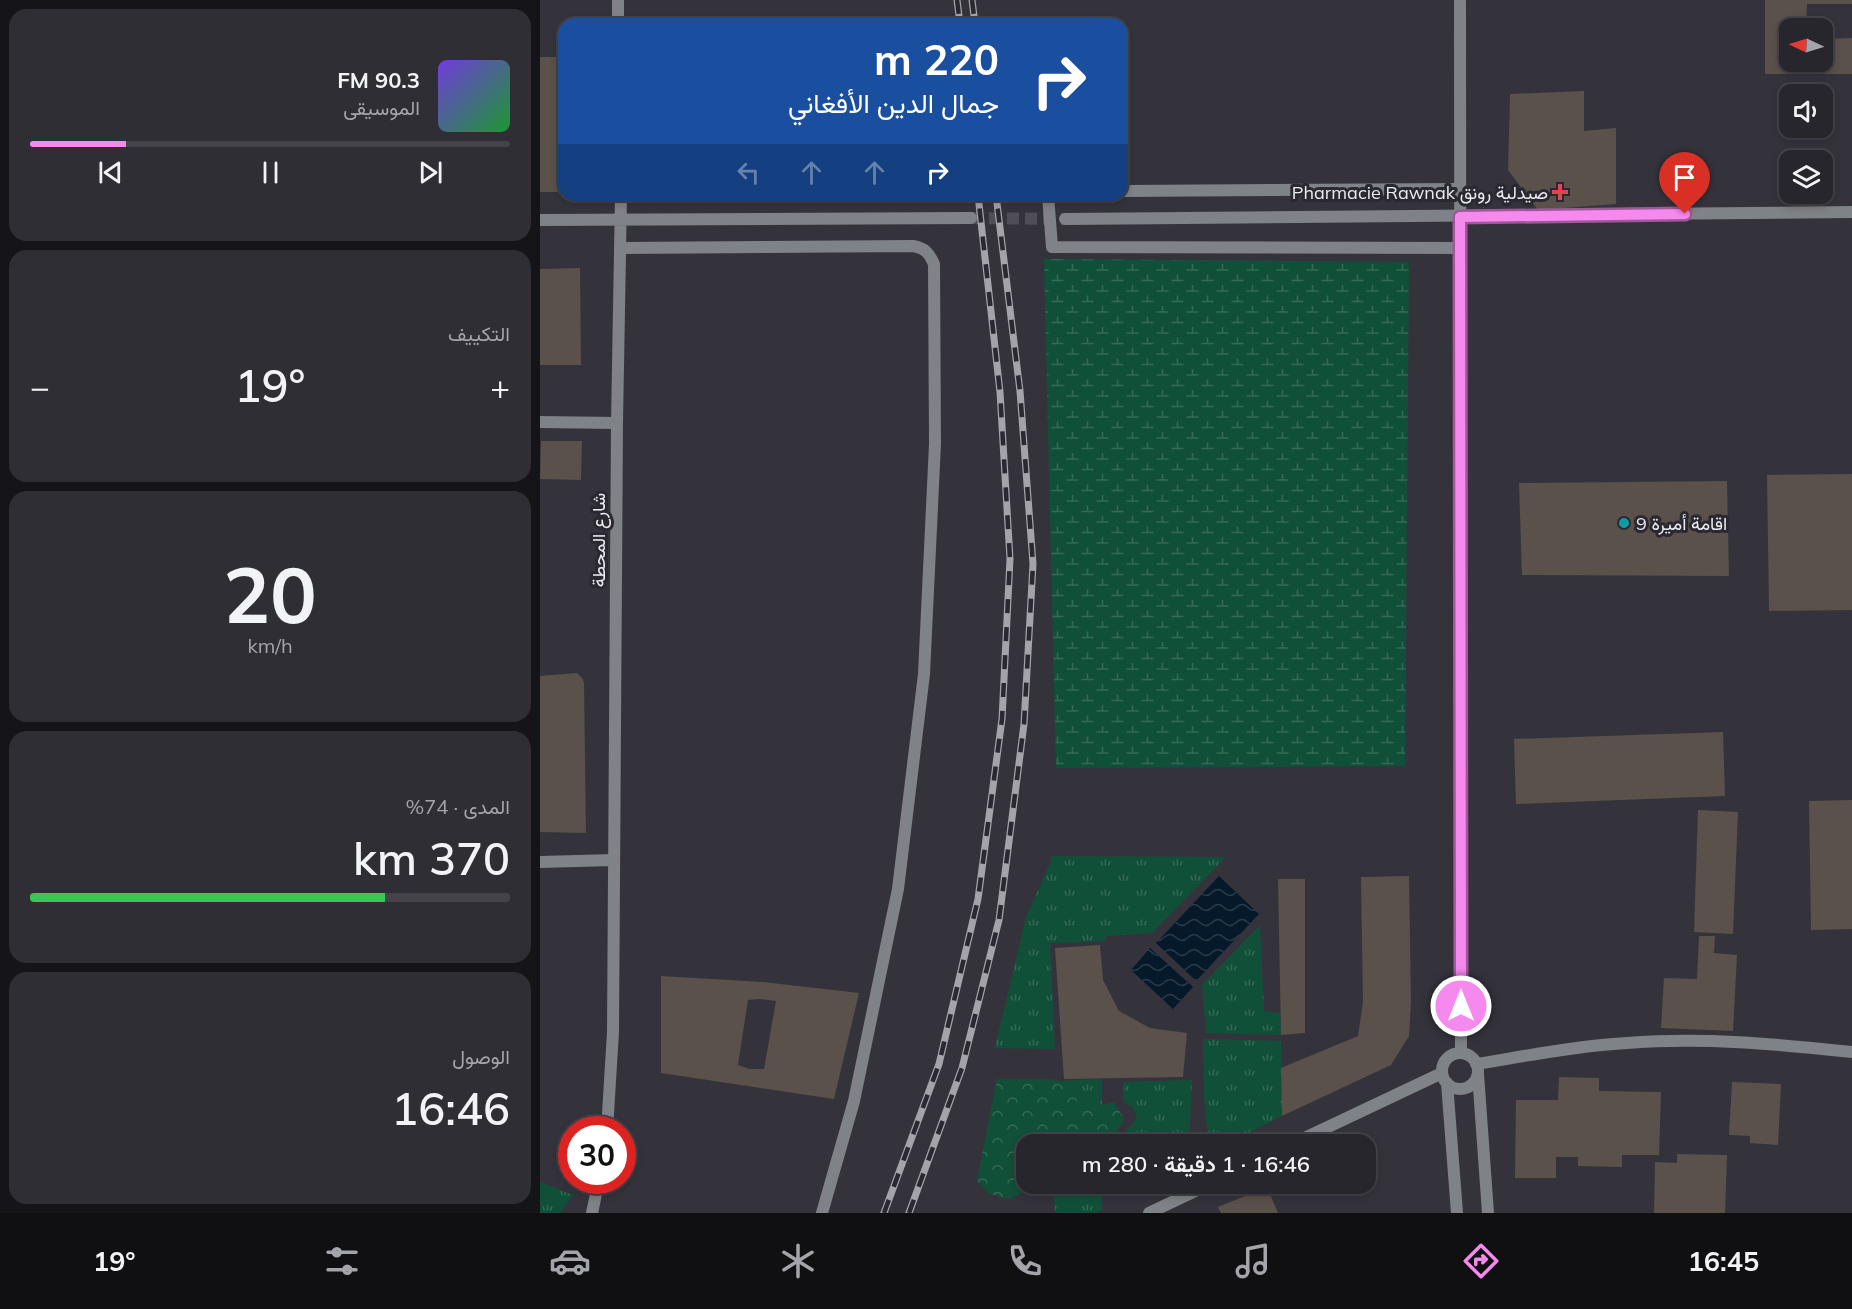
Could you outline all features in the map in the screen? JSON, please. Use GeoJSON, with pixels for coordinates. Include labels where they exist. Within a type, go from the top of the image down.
{"type":"FeatureCollection","features":[{"type":"Feature","properties":{"kind":"street"},"geometry":{"type":"LineString","coordinates":[[618,0],[618,18]]}},
{"type":"Feature","properties":{"kind":"street"},"geometry":{"type":"LineString","coordinates":[[1460,0],[1461,1053]]}},
{"type":"Feature","properties":{"kind":"street"},"geometry":{"type":"LineString","coordinates":[[1128,191],[1460,189]]}},
{"type":"Feature","properties":{"kind":"street","name":"شارع المحطة"},"geometry":{"type":"LineString","coordinates":[[608,1116],[613,1032],[621,201]]}},
{"type":"Feature","properties":{"kind":"street"},"geometry":{"type":"LineString","coordinates":[[1048,201],[1052,247],[1461,248]]}},
{"type":"Feature","properties":{"kind":"street"},"geometry":{"type":"LineString","coordinates":[[1065,219],[1852,213]]}},
{"type":"Feature","properties":{"kind":"street"},"geometry":{"type":"LineString","coordinates":[[540,220],[971,218]]}},
{"type":"Feature","properties":{"kind":"street"},"geometry":{"type":"LineString","coordinates":[[620,248],[913,246],[922,248],[929,254],[934,264],[935,444],[924,674],[898,889],[854,1101],[822,1213]]}},
{"type":"Feature","properties":{"kind":"street"},"geometry":{"type":"LineString","coordinates":[[540,422],[617,423]]}},
{"type":"Feature","properties":{"kind":"street"},"geometry":{"type":"LineString","coordinates":[[540,862],[614,860]]}},
{"type":"Feature","properties":{"kind":"street"},"geometry":{"type":"LineString","coordinates":[[1477,1069],[1594,1046],[1661,1041],[1757,1042],[1852,1052]]}},
{"type":"Feature","properties":{"kind":"street"},"geometry":{"type":"LineString","coordinates":[[1457,1213],[1444,1078],[1445,1061],[1461,1053],[1470,1056],[1477,1069],[1488,1213]]}},
{"type":"Feature","properties":{"kind":"street"},"geometry":{"type":"LineString","coordinates":[[1444,1078],[1451,1087],[1462,1089],[1473,1084],[1477,1069]]}},
{"type":"Feature","properties":{"kind":"street"},"geometry":{"type":"LineString","coordinates":[[1315,1134],[1444,1078]]}},
{"type":"Feature","properties":{"kind":"street"},"geometry":{"type":"LineString","coordinates":[[592,1213],[596,1194]]}},
{"type":"Feature","properties":{"kind":"street"},"geometry":{"type":"LineString","coordinates":[[1149,1213],[1189,1194]]}},
{"type":"Feature","properties":{"kind":"green space"},"geometry":{"type":"Polygon","coordinates":[[[1044,259],[1409,262],[1405,766],[1056,768],[1044,259]]]}},
{"type":"Feature","properties":{"kind":"green space"},"geometry":{"type":"Polygon","coordinates":[[[1051,856],[1226,857],[1152,933],[1106,936],[1106,941],[1050,943],[1055,1049],[995,1048],[1026,917],[1051,862],[1051,856]]]}},
{"type":"Feature","properties":{"kind":"green space"},"geometry":{"type":"Polygon","coordinates":[[[1260,925],[1264,1011],[1280,1013],[1281,1035],[1206,1033],[1202,985],[1260,925]]]}},
{"type":"Feature","properties":{"kind":"green space"},"geometry":{"type":"Polygon","coordinates":[[[1203,1039],[1281,1041],[1282,1116],[1247,1134],[1208,1134],[1204,1099],[1203,1039]]]}},
{"type":"Feature","properties":{"kind":"green space"},"geometry":{"type":"Polygon","coordinates":[[[997,1079],[1052,1079],[1076,1088],[1077,1111],[1114,1102],[1124,1119],[1116,1134],[1016,1134],[1016,1194],[1019,1194],[1009,1199],[990,1194],[977,1181],[997,1079]]]}},
{"type":"Feature","properties":{"kind":"green space"},"geometry":{"type":"Polygon","coordinates":[[[1102,1079],[1102,1134],[1054,1134],[1056,1081],[1102,1079]]]}},
{"type":"Feature","properties":{"kind":"green space"},"geometry":{"type":"Polygon","coordinates":[[[1192,1080],[1189,1134],[1124,1134],[1137,1119],[1134,1108],[1123,1102],[1124,1082],[1192,1080]]]}},
{"type":"Feature","properties":{"kind":"green space"},"geometry":{"type":"Polygon","coordinates":[[[540,1182],[558,1189],[558,1194],[573,1195],[560,1213],[540,1213],[540,1182]]]}},
{"type":"Feature","properties":{"kind":"green space"},"geometry":{"type":"Polygon","coordinates":[[[1054,1194],[1102,1194],[1102,1210],[1096,1213],[1055,1213],[1054,1194]]]}},
{"type":"Feature","properties":{"kind":"water"},"geometry":{"type":"Polygon","coordinates":[[[1219,876],[1259,914],[1196,981],[1156,943],[1219,876]]]}},
{"type":"Feature","properties":{"kind":"water"},"geometry":{"type":"Polygon","coordinates":[[[1150,948],[1193,987],[1173,1009],[1131,970],[1150,948]]]}},
{"type":"Feature","properties":{"kind":"building"},"geometry":{"type":"Polygon","coordinates":[[[1765,0],[1852,0],[1852,4],[1807,4],[1806,18],[1779,18],[1779,72],[1833,72],[1833,39],[1852,38],[1852,74],[1765,74],[1765,0]]]}},
{"type":"Feature","properties":{"kind":"building"},"geometry":{"type":"Polygon","coordinates":[[[540,57],[558,57],[558,192],[540,192],[540,57]]]}},
{"type":"Feature","properties":{"kind":"building"},"geometry":{"type":"Polygon","coordinates":[[[1584,91],[1584,131],[1616,128],[1616,204],[1538,210],[1508,170],[1510,94],[1584,91]]]}},
{"type":"Feature","properties":{"kind":"building"},"geometry":{"type":"Polygon","coordinates":[[[580,268],[581,365],[540,365],[540,269],[580,268]]]}},
{"type":"Feature","properties":{"kind":"building"},"geometry":{"type":"Polygon","coordinates":[[[541,441],[582,441],[581,480],[540,479],[541,441]]]}},
{"type":"Feature","properties":{"kind":"building"},"geometry":{"type":"Polygon","coordinates":[[[1852,474],[1852,610],[1769,611],[1767,475],[1852,474]]]}},
{"type":"Feature","properties":{"kind":"building","name":"اقامة أميرة 9"},"geometry":{"type":"Polygon","coordinates":[[[1727,481],[1729,576],[1522,575],[1519,483],[1727,481]]]}},
{"type":"Feature","properties":{"kind":"building"},"geometry":{"type":"Polygon","coordinates":[[[577,673],[583,679],[584,684],[586,833],[540,832],[540,676],[577,673]]]}},
{"type":"Feature","properties":{"kind":"building"},"geometry":{"type":"Polygon","coordinates":[[[1723,732],[1725,796],[1516,804],[1514,739],[1723,732]]]}},
{"type":"Feature","properties":{"kind":"building"},"geometry":{"type":"Polygon","coordinates":[[[1852,800],[1852,929],[1811,930],[1809,801],[1852,800]]]}},
{"type":"Feature","properties":{"kind":"building"},"geometry":{"type":"Polygon","coordinates":[[[1698,810],[1738,812],[1733,934],[1694,932],[1698,810]]]}},
{"type":"Feature","properties":{"kind":"building"},"geometry":{"type":"Polygon","coordinates":[[[1409,876],[1411,1001],[1409,1036],[1391,1065],[1282,1116],[1281,1068],[1358,1036],[1363,1002],[1361,877],[1409,876]]]}},
{"type":"Feature","properties":{"kind":"building"},"geometry":{"type":"Polygon","coordinates":[[[1278,879],[1305,879],[1305,1033],[1281,1035],[1278,879]]]}},
{"type":"Feature","properties":{"kind":"building"},"geometry":{"type":"Polygon","coordinates":[[[1699,936],[1715,936],[1714,953],[1737,955],[1733,1031],[1661,1028],[1664,978],[1697,979],[1699,936]]]}},
{"type":"Feature","properties":{"kind":"building"},"geometry":{"type":"Polygon","coordinates":[[[1100,945],[1103,980],[1119,1011],[1150,1028],[1187,1033],[1183,1077],[1064,1079],[1055,948],[1100,945]]]}},
{"type":"Feature","properties":{"kind":"building"},"geometry":{"type":"Polygon","coordinates":[[[661,976],[763,982],[859,993],[834,1099],[661,1073],[661,976]],[[748,1000],[738,1065],[750,1069],[764,1069],[776,1001],[748,1000]]]}},
{"type":"Feature","properties":{"kind":"building"},"geometry":{"type":"Polygon","coordinates":[[[1559,1077],[1599,1078],[1599,1091],[1661,1092],[1659,1155],[1622,1155],[1622,1167],[1578,1166],[1578,1157],[1556,1157],[1556,1178],[1515,1178],[1516,1100],[1558,1100],[1559,1077]]]}},
{"type":"Feature","properties":{"kind":"building"},"geometry":{"type":"Polygon","coordinates":[[[1732,1082],[1781,1084],[1778,1145],[1750,1143],[1750,1136],[1729,1135],[1732,1082]]]}},
{"type":"Feature","properties":{"kind":"building"},"geometry":{"type":"Polygon","coordinates":[[[1677,1154],[1727,1155],[1725,1213],[1654,1213],[1655,1162],[1677,1163],[1677,1154]]]}},
{"type":"Feature","properties":{"kind":"building"},"geometry":{"type":"Polygon","coordinates":[[[1250,1194],[1270,1194],[1278,1213],[1221,1213],[1218,1207],[1250,1194]]]}},
{"type":"Feature","properties":{"kind":"tunnel"},"geometry":{"type":"LineString","coordinates":[[971,218],[1065,219]]}},
{"type":"Feature","properties":{"kind":"railway"},"geometry":{"type":"LineString","coordinates":[[957,0],[959,18]]}},
{"type":"Feature","properties":{"kind":"railway"},"geometry":{"type":"LineString","coordinates":[[972,0],[974,18]]}},
{"type":"Feature","properties":{"kind":"railway"},"geometry":{"type":"LineString","coordinates":[[884,1213],[939,1064],[978,899],[1002,719],[1010,559],[1000,392],[979,201]]}},
{"type":"Feature","properties":{"kind":"railway"},"geometry":{"type":"LineString","coordinates":[[909,1213],[962,1068],[999,920],[1024,724],[1033,564],[1020,391],[997,201]]}},
{"type":"Feature","properties":{"kind":"place","name":"Pharmacie Rawnak صيدلية رونق"},"geometry":{"type":"Point","coordinates":[1560,192]}},
{"type":"Feature","properties":{"kind":"place","name":"اقامة أميرة 9"},"geometry":{"type":"Point","coordinates":[1624,523]}},
{"type":"Feature","properties":{"kind":"route"},"geometry":{"type":"LineString","coordinates":[[1461,1006],[1460,217],[1685,214]]}}]}
